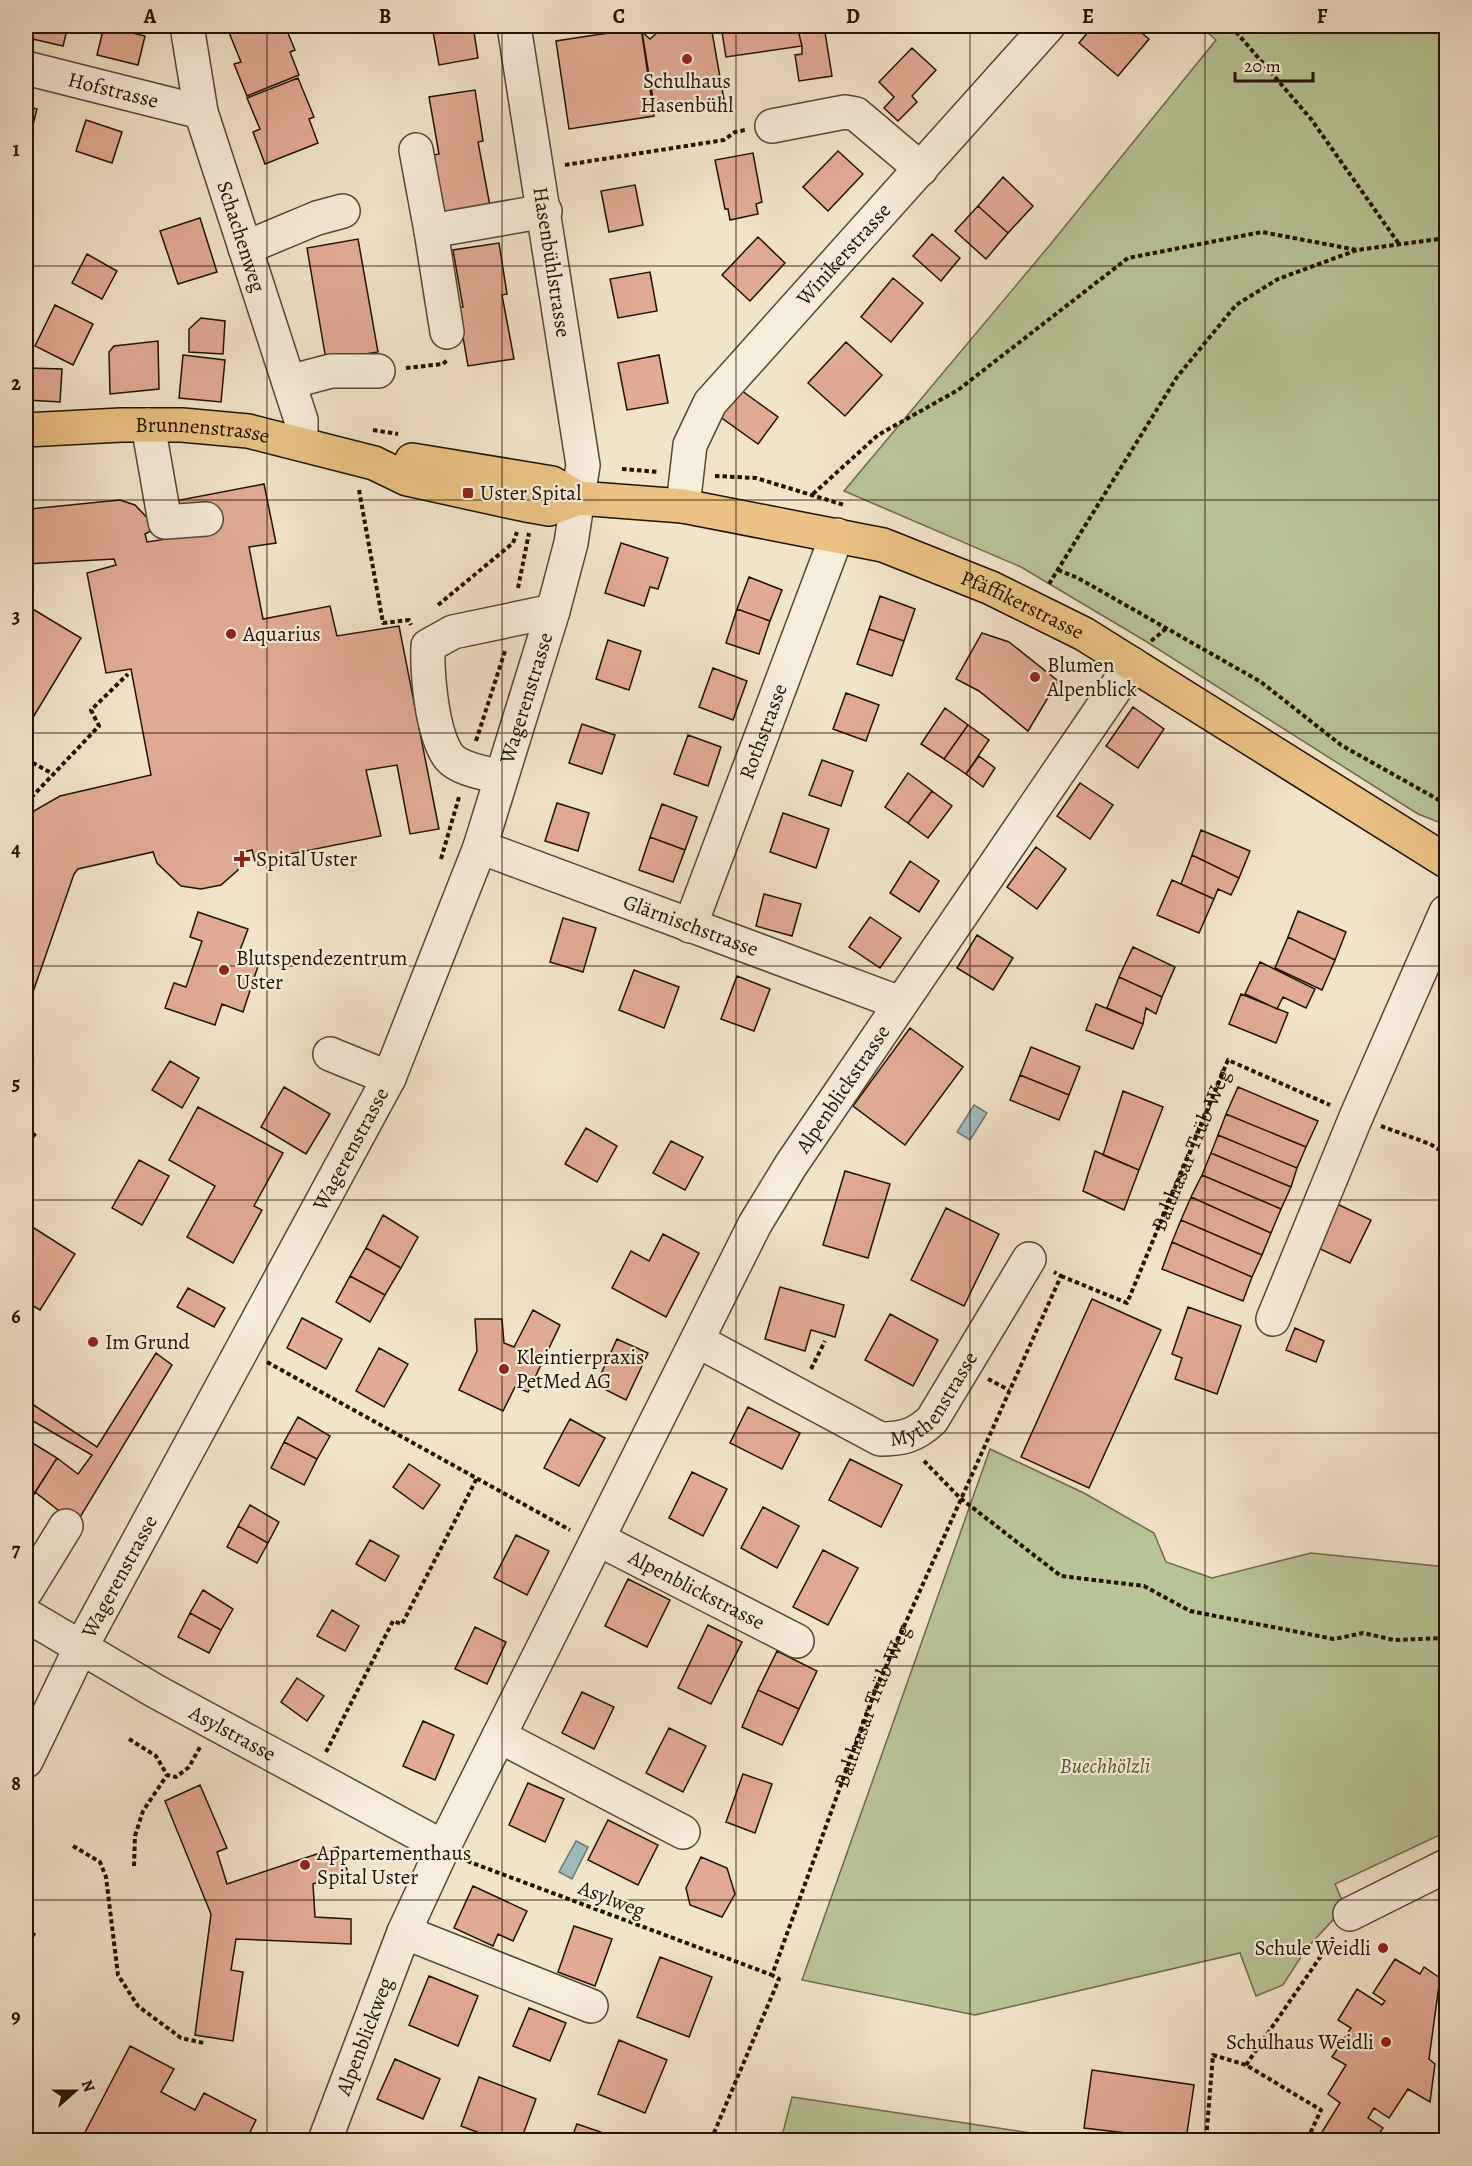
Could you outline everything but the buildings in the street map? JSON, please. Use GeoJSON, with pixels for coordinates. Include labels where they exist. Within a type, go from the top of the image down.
{"type":"FeatureCollection","features":[{"type":"Feature","properties":{"kind":"main road","name":"Brunnenstrasse"},"geometry":{"type":"LineString","coordinates":[[26,430],[148,425],[248,431],[301,444],[367,477],[407,479],[549,509],[579,498]]}},
{"type":"Feature","properties":{"kind":"main road","name":"Pfäffikerstrasse"},"geometry":{"type":"LineString","coordinates":[[579,498],[683,506],[837,535],[883,545],[945,568],[1035,607],[1137,656],[1446,861]]}},
{"type":"Feature","properties":{"kind":"street","name":"Schachenweg"},"geometry":{"type":"LineString","coordinates":[[187,26],[201,112],[301,420],[301,444]]}},
{"type":"Feature","properties":{"kind":"street","name":"Hasenbühlstrasse"},"geometry":{"type":"LineString","coordinates":[[514,26],[584,465],[579,498]]}},
{"type":"Feature","properties":{"kind":"street","name":"Winikerstrasse"},"geometry":{"type":"LineString","coordinates":[[683,506],[690,445],[710,403],[1048,26]]}},
{"type":"Feature","properties":{"kind":"street","name":"Hofstrasse"},"geometry":{"type":"LineString","coordinates":[[26,68],[201,112]]}},
{"type":"Feature","properties":{"kind":"street"},"geometry":{"type":"LineString","coordinates":[[772,126],[845,112],[856,114],[921,169]]}},
{"type":"Feature","properties":{"kind":"street"},"geometry":{"type":"LineString","coordinates":[[416,150],[431,231],[447,344]]}},
{"type":"Feature","properties":{"kind":"street"},"geometry":{"type":"LineString","coordinates":[[245,248],[317,218],[343,211]]}},
{"type":"Feature","properties":{"kind":"street"},"geometry":{"type":"LineString","coordinates":[[431,231],[545,211]]}},
{"type":"Feature","properties":{"kind":"street"},"geometry":{"type":"LineString","coordinates":[[289,382],[331,371],[348,373],[378,370]]}},
{"type":"Feature","properties":{"kind":"street"},"geometry":{"type":"LineString","coordinates":[[148,425],[165,522],[206,519]]}},
{"type":"Feature","properties":{"kind":"street","name":"Wagerenstrasse"},"geometry":{"type":"LineString","coordinates":[[26,1761],[80,1648],[389,1078],[480,847],[552,611],[571,543],[579,498]]}},
{"type":"Feature","properties":{"kind":"street","name":"Rothstrasse"},"geometry":{"type":"LineString","coordinates":[[690,926],[837,535]]}},
{"type":"Feature","properties":{"kind":"street"},"geometry":{"type":"LineString","coordinates":[[501,777],[467,768],[450,758],[439,736],[428,667],[428,646],[453,632],[552,611]]}},
{"type":"Feature","properties":{"kind":"street","name":"Alpenblickstrasse"},"geometry":{"type":"LineString","coordinates":[[442,1848],[755,1224],[900,1003],[1137,656]]}},
{"type":"Feature","properties":{"kind":"street","name":"Glärnischstrasse"},"geometry":{"type":"LineString","coordinates":[[480,847],[900,1003]]}},
{"type":"Feature","properties":{"kind":"street"},"geometry":{"type":"LineString","coordinates":[[1274,1319],[1356,1117],[1446,912]]}},
{"type":"Feature","properties":{"kind":"street"},"geometry":{"type":"LineString","coordinates":[[330,1054],[389,1078]]}},
{"type":"Feature","properties":{"kind":"street","name":"Mythenstrasse"},"geometry":{"type":"LineString","coordinates":[[698,1341],[880,1439],[903,1439],[919,1432],[932,1420],[1029,1259]]}},
{"type":"Feature","properties":{"kind":"street"},"geometry":{"type":"LineString","coordinates":[[26,1591],[66,1526]]}},
{"type":"Feature","properties":{"kind":"street","name":"Alpenblickstrasse"},"geometry":{"type":"LineString","coordinates":[[596,1542],[797,1641]]}},
{"type":"Feature","properties":{"kind":"street","name":"Asylstrasse"},"geometry":{"type":"LineString","coordinates":[[26,1616],[442,1848]]}},
{"type":"Feature","properties":{"kind":"street"},"geometry":{"type":"LineString","coordinates":[[499,1736],[683,1832]]}},
{"type":"Feature","properties":{"kind":"street","name":"Alpenblickweg"},"geometry":{"type":"LineString","coordinates":[[325,2140],[404,1932],[442,1848]]}},
{"type":"Feature","properties":{"kind":"street"},"geometry":{"type":"LineString","coordinates":[[1350,1914],[1446,1866]]}},
{"type":"Feature","properties":{"kind":"street"},"geometry":{"type":"LineString","coordinates":[[404,1932],[591,2006]]}},
{"type":"Feature","properties":{"kind":"path"},"geometry":{"type":"LineString","coordinates":[[1231,26],[1311,119],[1399,244]]}},
{"type":"Feature","properties":{"kind":"path"},"geometry":{"type":"LineString","coordinates":[[538,170],[724,141],[735,132],[772,126]]}},
{"type":"Feature","properties":{"kind":"path"},"geometry":{"type":"LineString","coordinates":[[813,494],[878,435],[958,390],[1128,258],[1262,232],[1357,250]]}},
{"type":"Feature","properties":{"kind":"path"},"geometry":{"type":"LineString","coordinates":[[1045,590],[1177,377],[1236,305],[1278,279],[1357,250],[1446,238]]}},
{"type":"Feature","properties":{"kind":"path"},"geometry":{"type":"LineString","coordinates":[[378,370],[444,364],[447,361],[447,344]]}},
{"type":"Feature","properties":{"kind":"path"},"geometry":{"type":"LineString","coordinates":[[367,477],[383,623]]}},
{"type":"Feature","properties":{"kind":"path"},"geometry":{"type":"LineString","coordinates":[[430,611],[513,543],[517,530]]}},
{"type":"Feature","properties":{"kind":"path"},"geometry":{"type":"LineString","coordinates":[[438,868],[467,768],[504,658],[529,532]]}},
{"type":"Feature","properties":{"kind":"path"},"geometry":{"type":"LineString","coordinates":[[1058,570],[1078,578],[1224,663],[1262,682],[1341,746],[1446,804]]}},
{"type":"Feature","properties":{"kind":"path"},"geometry":{"type":"LineString","coordinates":[[411,627],[421,619]]}},
{"type":"Feature","properties":{"kind":"path"},"geometry":{"type":"LineString","coordinates":[[1137,656],[1167,628]]}},
{"type":"Feature","properties":{"kind":"path"},"geometry":{"type":"LineString","coordinates":[[26,803],[99,726],[91,710],[128,674]]}},
{"type":"Feature","properties":{"kind":"path"},"geometry":{"type":"LineString","coordinates":[[26,759],[53,774]]}},
{"type":"Feature","properties":{"kind":"path","name":"Balthasar-Trüb-Weg"},"geometry":{"type":"LineString","coordinates":[[1029,1259],[1061,1276],[1127,1303],[1228,1060],[1356,1117]]}},
{"type":"Feature","properties":{"kind":"path"},"geometry":{"type":"LineString","coordinates":[[1356,1117],[1430,1144],[1446,1154]]}},
{"type":"Feature","properties":{"kind":"path"},"geometry":{"type":"LineString","coordinates":[[26,1130],[37,1137]]}},
{"type":"Feature","properties":{"kind":"path","name":"Balthasar-Trüb-Weg"},"geometry":{"type":"LineString","coordinates":[[711,2140],[779,1979],[772,1975],[875,1691],[1061,1276]]}},
{"type":"Feature","properties":{"kind":"path"},"geometry":{"type":"LineString","coordinates":[[243,1349],[596,1542]]}},
{"type":"Feature","properties":{"kind":"path"},"geometry":{"type":"LineString","coordinates":[[903,1439],[960,1498],[1061,1576],[1144,1586],[1190,1611],[1334,1639],[1363,1633],[1394,1640],[1446,1638]]}},
{"type":"Feature","properties":{"kind":"path"},"geometry":{"type":"LineString","coordinates":[[314,1777],[393,1621],[402,1624],[477,1478]]}},
{"type":"Feature","properties":{"kind":"path"},"geometry":{"type":"LineString","coordinates":[[129,1739],[156,1756],[167,1775],[176,1777],[189,1767],[213,1722]]}},
{"type":"Feature","properties":{"kind":"path"},"geometry":{"type":"LineString","coordinates":[[134,1866],[135,1836],[143,1811],[167,1775]]}},
{"type":"Feature","properties":{"kind":"path"},"geometry":{"type":"LineString","coordinates":[[73,1846],[100,1862],[106,1877],[118,1975],[138,2006],[181,2038],[204,2043]]}},
{"type":"Feature","properties":{"kind":"path","name":"Asylweg"},"geometry":{"type":"LineString","coordinates":[[442,1848],[772,1975]]}},
{"type":"Feature","properties":{"kind":"path"},"geometry":{"type":"LineString","coordinates":[[1246,2065],[1350,1914]]}},
{"type":"Feature","properties":{"kind":"path"},"geometry":{"type":"LineString","coordinates":[[1211,2140],[1206,2140],[1214,2055],[1246,2065],[1321,2110],[1307,2140]]}},
{"type":"Feature","properties":{"kind":"green space"},"geometry":{"type":"Polygon","coordinates":[[[1200,26],[1446,26],[1446,825],[1418,814],[1147,642],[1021,567],[844,491],[1049,246],[1216,40],[1200,26]]]}},
{"type":"Feature","properties":{"kind":"green space","name":"Buechhölzli"},"geometry":{"type":"Polygon","coordinates":[[[990,1449],[1084,1493],[1154,1533],[1166,1562],[1212,1578],[1311,1553],[1446,1567],[1446,1832],[1335,1884],[1345,1907],[1306,1949],[1283,1985],[1256,1996],[1240,1953],[975,2015],[802,1980],[990,1449]]]}},
{"type":"Feature","properties":{"kind":"green space"},"geometry":{"type":"Polygon","coordinates":[[[792,2097],[1065,2138],[1065,2140],[781,2140],[792,2097]]]}},
{"type":"Feature","properties":{"kind":"water"},"geometry":{"type":"Polygon","coordinates":[[[974,1105],[987,1113],[970,1140],[957,1132],[974,1105]]]}},
{"type":"Feature","properties":{"kind":"water"},"geometry":{"type":"Polygon","coordinates":[[[576,1841],[588,1847],[572,1879],[559,1872],[576,1841]]]}},
{"type":"Feature","properties":{"kind":"place","name":"Schulhaus Hasenbühl"},"geometry":{"type":"Point","coordinates":[687,59]}},
{"type":"Feature","properties":{"kind":"place","name":"Uster Spital"},"geometry":{"type":"Point","coordinates":[468,493]}},
{"type":"Feature","properties":{"kind":"place","name":"Aquarius"},"geometry":{"type":"Point","coordinates":[231,634]}},
{"type":"Feature","properties":{"kind":"place","name":"Blumen Alpenblick"},"geometry":{"type":"Point","coordinates":[1035,677]}},
{"type":"Feature","properties":{"kind":"place","name":"Spital Uster"},"geometry":{"type":"Point","coordinates":[242,859]}},
{"type":"Feature","properties":{"kind":"place","name":"Blutspendezentrum Uster"},"geometry":{"type":"Point","coordinates":[224,970]}},
{"type":"Feature","properties":{"kind":"place","name":"Im Grund"},"geometry":{"type":"Point","coordinates":[93,1342]}},
{"type":"Feature","properties":{"kind":"place","name":"Kleintierpraxis PetMed AG"},"geometry":{"type":"Point","coordinates":[504,1369]}},
{"type":"Feature","properties":{"kind":"place","name":"Appartementhaus Spital Uster"},"geometry":{"type":"Point","coordinates":[305,1865]}},
{"type":"Feature","properties":{"kind":"place","name":"Schule Weidli"},"geometry":{"type":"Point","coordinates":[1383,1948]}},
{"type":"Feature","properties":{"kind":"place","name":"Schulhaus Weidli"},"geometry":{"type":"Point","coordinates":[1386,2042]}}]}
